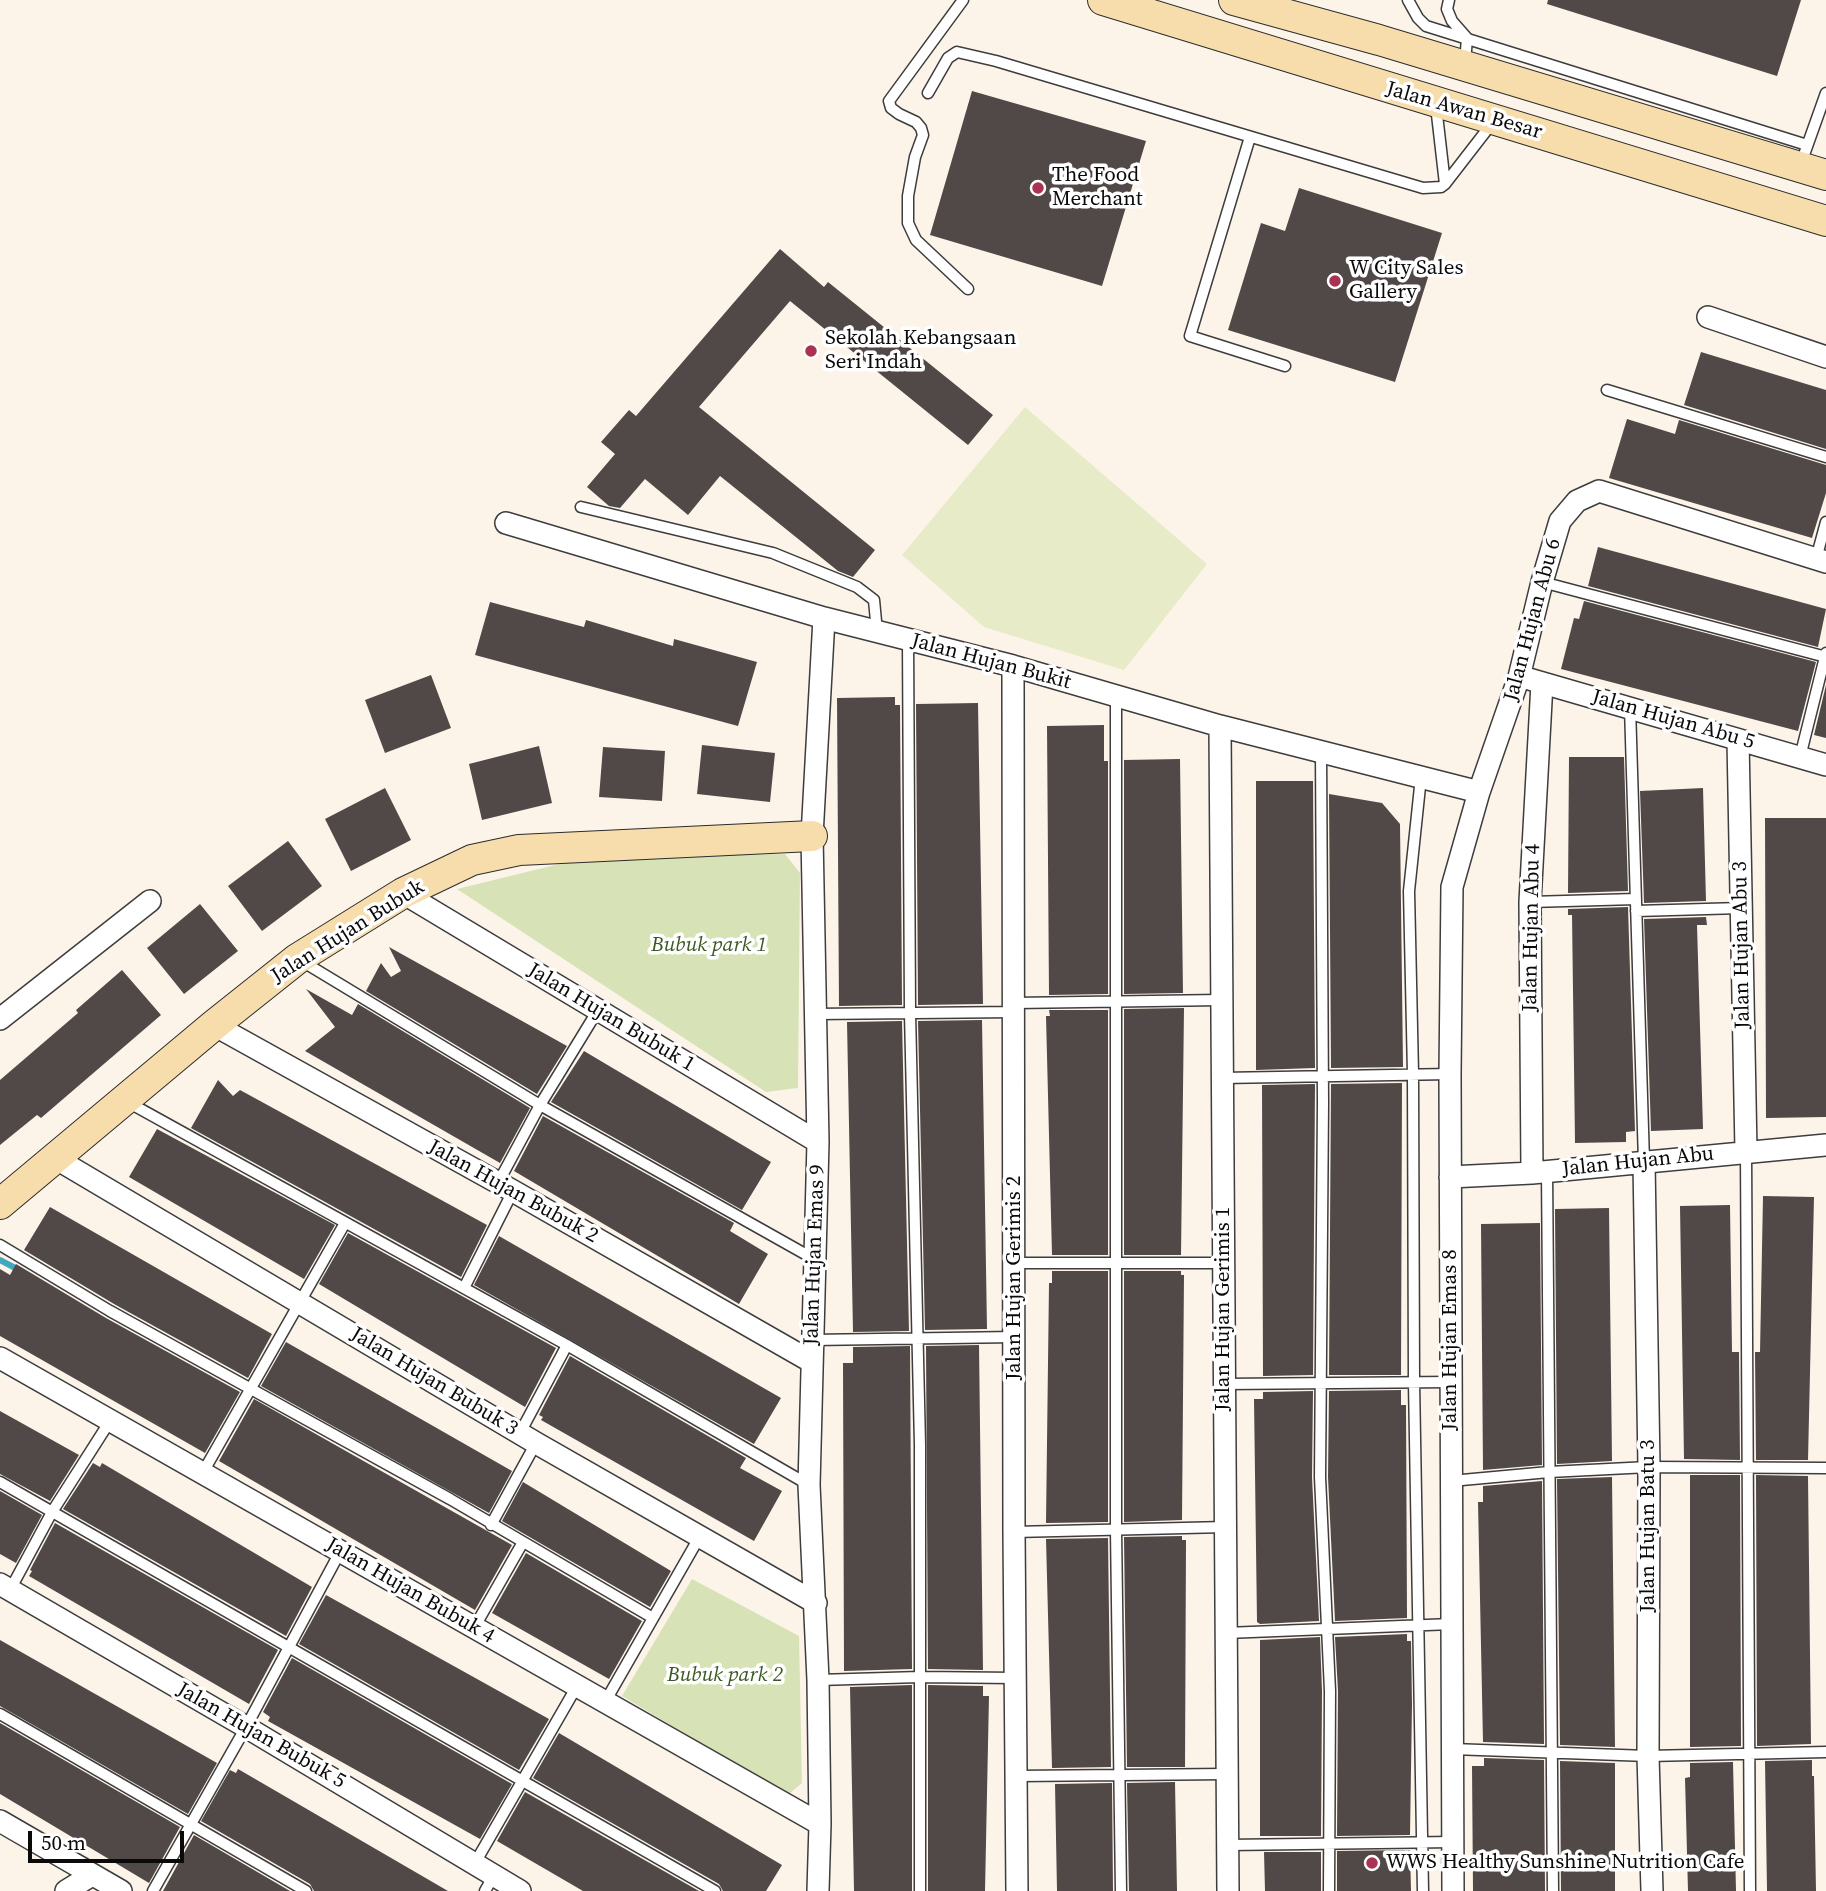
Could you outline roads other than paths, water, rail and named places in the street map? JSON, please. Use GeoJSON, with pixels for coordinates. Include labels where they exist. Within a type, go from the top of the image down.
{"type":"FeatureCollection","features":[{"type":"Feature","properties":{"kind":"main road","name":"Jalan Awan Besar"},"geometry":{"type":"LineString","coordinates":[[1103,0],[1826,221]]}},
{"type":"Feature","properties":{"kind":"main road","name":"Jalan Awan Besar"},"geometry":{"type":"LineString","coordinates":[[1234,0],[1379,40],[1466,53],[1811,163]]}},
{"type":"Feature","properties":{"kind":"main road"},"geometry":{"type":"LineString","coordinates":[[1466,53],[1494,120]]}},
{"type":"Feature","properties":{"kind":"main road","name":"Jalan Hujan Bubuk"},"geometry":{"type":"LineString","coordinates":[[0,1204],[297,959],[403,892],[472,860],[519,850],[811,836]]}},
{"type":"Feature","properties":{"kind":"street"},"geometry":{"type":"LineString","coordinates":[[1708,317],[1826,357]]}},
{"type":"Feature","properties":{"kind":"street","name":"Jalan Hujan Abu 6"},"geometry":{"type":"LineString","coordinates":[[1479,792],[1520,677],[1542,582],[1560,521],[1577,500],[1600,491],[1821,560]]}},
{"type":"Feature","properties":{"kind":"street","name":"Jalan Hujan Bukit"},"geometry":{"type":"LineString","coordinates":[[506,523],[824,618],[1013,666],[1220,726],[1479,792]]}},
{"type":"Feature","properties":{"kind":"street","name":"Jalan Hujan Emas 9"},"geometry":{"type":"LineString","coordinates":[[818,1891],[818,1680],[810,1485],[818,1142],[811,836],[824,618]]}},
{"type":"Feature","properties":{"kind":"street","name":"Jalan Hujan Gerimis 2"},"geometry":{"type":"LineString","coordinates":[[1013,666],[1017,1891]]}},
{"type":"Feature","properties":{"kind":"street","name":"Jalan Hujan Abu 5"},"geometry":{"type":"LineString","coordinates":[[1520,677],[1826,765]]}},
{"type":"Feature","properties":{"kind":"street","name":"Jalan Hujan Abu 4"},"geometry":{"type":"LineString","coordinates":[[1539,1172],[1530,902],[1542,683]]}},
{"type":"Feature","properties":{"kind":"street","name":"Jalan Hujan Gerimis 1"},"geometry":{"type":"LineString","coordinates":[[1220,726],[1228,1891]]}},
{"type":"Feature","properties":{"kind":"street","name":"Jalan Hujan Abu 3"},"geometry":{"type":"LineString","coordinates":[[1738,740],[1746,1151]]}},
{"type":"Feature","properties":{"kind":"street","name":"Jalan Hujan Emas 8"},"geometry":{"type":"LineString","coordinates":[[1454,1891],[1450,1177],[1452,887],[1479,792]]}},
{"type":"Feature","properties":{"kind":"street","name":"Jalan Hujan Bubuk 1"},"geometry":{"type":"LineString","coordinates":[[403,892],[818,1142]]}},
{"type":"Feature","properties":{"kind":"street"},"geometry":{"type":"LineString","coordinates":[[0,1019],[150,901]]}},
{"type":"Feature","properties":{"kind":"street","name":"Jalan Hujan Bubuk 2"},"geometry":{"type":"LineString","coordinates":[[214,1025],[811,1362]]}},
{"type":"Feature","properties":{"kind":"street","name":"Jalan Hujan Abu"},"geometry":{"type":"LineString","coordinates":[[1450,1177],[1539,1172],[1826,1145]]}},
{"type":"Feature","properties":{"kind":"street","name":"Jalan Hujan Bubuk 3"},"geometry":{"type":"LineString","coordinates":[[55,1158],[528,1438],[816,1603]]}},
{"type":"Feature","properties":{"kind":"street","name":"Jalan Hujan Batu 3"},"geometry":{"type":"LineString","coordinates":[[1644,1162],[1649,1467],[1648,1756],[1652,1891]]}},
{"type":"Feature","properties":{"kind":"street","name":"Jalan Hujan Bubuk 4"},"geometry":{"type":"LineString","coordinates":[[0,1358],[820,1824]]}},
{"type":"Feature","properties":{"kind":"street","name":"Jalan Hujan Bubuk 5"},"geometry":{"type":"LineString","coordinates":[[5,1587],[475,1863],[489,1883],[520,1891]]}},
{"type":"Feature","properties":{"kind":"street"},"geometry":{"type":"LineString","coordinates":[[0,1821],[121,1891]]}},
{"type":"Feature","properties":{"kind":"street"},"geometry":{"type":"LineString","coordinates":[[66,1891],[92,1875]]}},
{"type":"Feature","properties":{"kind":"lane"},"geometry":{"type":"LineString","coordinates":[[963,0],[889,101],[891,108],[916,122],[923,135],[915,157],[908,196],[908,223],[916,240],[968,289]]}},
{"type":"Feature","properties":{"kind":"lane"},"geometry":{"type":"LineString","coordinates":[[1408,0],[1426,26],[1466,53]]}},
{"type":"Feature","properties":{"kind":"lane"},"geometry":{"type":"LineString","coordinates":[[1450,0],[1447,9],[1466,53]]}},
{"type":"Feature","properties":{"kind":"lane"},"geometry":{"type":"LineString","coordinates":[[928,93],[948,58],[957,52],[996,61],[1423,188],[1441,187],[1445,184],[1494,120]]}},
{"type":"Feature","properties":{"kind":"lane"},"geometry":{"type":"LineString","coordinates":[[1811,163],[1826,93]]}},
{"type":"Feature","properties":{"kind":"lane"},"geometry":{"type":"LineString","coordinates":[[1435,102],[1445,184]]}},
{"type":"Feature","properties":{"kind":"lane"},"geometry":{"type":"LineString","coordinates":[[1250,137],[1190,337],[1285,366]]}},
{"type":"Feature","properties":{"kind":"lane"},"geometry":{"type":"LineString","coordinates":[[1607,390],[1826,457]]}},
{"type":"Feature","properties":{"kind":"lane"},"geometry":{"type":"LineString","coordinates":[[582,508],[773,553],[857,587],[874,600],[877,632]]}},
{"type":"Feature","properties":{"kind":"lane"},"geometry":{"type":"LineString","coordinates":[[1821,560],[1826,522]]}},
{"type":"Feature","properties":{"kind":"lane"},"geometry":{"type":"LineString","coordinates":[[1542,582],[1826,655],[1800,757]]}},
{"type":"Feature","properties":{"kind":"lane"},"geometry":{"type":"LineString","coordinates":[[908,639],[910,1013],[918,1338],[920,1891]]}},
{"type":"Feature","properties":{"kind":"lane"},"geometry":{"type":"LineString","coordinates":[[1116,696],[1116,1530],[1121,1891]]}},
{"type":"Feature","properties":{"kind":"lane"},"geometry":{"type":"LineString","coordinates":[[1630,707],[1644,1162]]}},
{"type":"Feature","properties":{"kind":"lane"},"geometry":{"type":"LineString","coordinates":[[1321,752],[1320,1477],[1330,1691],[1329,1891]]}},
{"type":"Feature","properties":{"kind":"lane"},"geometry":{"type":"LineString","coordinates":[[1421,777],[1409,891],[1417,1626],[1423,1891]]}},
{"type":"Feature","properties":{"kind":"lane"},"geometry":{"type":"LineString","coordinates":[[1530,902],[1741,908]]}},
{"type":"Feature","properties":{"kind":"lane"},"geometry":{"type":"LineString","coordinates":[[297,959],[540,1105],[814,1259]]}},
{"type":"Feature","properties":{"kind":"lane"},"geometry":{"type":"LineString","coordinates":[[815,1014],[910,1013],[1115,1001],[1221,1000]]}},
{"type":"Feature","properties":{"kind":"lane"},"geometry":{"type":"LineString","coordinates":[[464,1288],[540,1105],[598,1010]]}},
{"type":"Feature","properties":{"kind":"lane"},"geometry":{"type":"LineString","coordinates":[[1222,1078],[1450,1074]]}},
{"type":"Feature","properties":{"kind":"lane"},"geometry":{"type":"LineString","coordinates":[[124,1100],[567,1345],[810,1485]]}},
{"type":"Feature","properties":{"kind":"lane"},"geometry":{"type":"LineString","coordinates":[[1746,1151],[1750,1891]]}},
{"type":"Feature","properties":{"kind":"lane"},"geometry":{"type":"LineString","coordinates":[[1539,1172],[1549,1472],[1553,1891]]}},
{"type":"Feature","properties":{"kind":"lane"},"geometry":{"type":"LineString","coordinates":[[202,1474],[345,1223]]}},
{"type":"Feature","properties":{"kind":"lane"},"geometry":{"type":"LineString","coordinates":[[0,1245],[246,1395],[450,1499],[653,1618]]}},
{"type":"Feature","properties":{"kind":"lane"},"geometry":{"type":"LineString","coordinates":[[1015,1263],[1223,1263]]}},
{"type":"Feature","properties":{"kind":"lane"},"geometry":{"type":"LineString","coordinates":[[812,1340],[1015,1338]]}},
{"type":"Feature","properties":{"kind":"lane"},"geometry":{"type":"LineString","coordinates":[[491,1525],[567,1345]]}},
{"type":"Feature","properties":{"kind":"lane"},"geometry":{"type":"LineString","coordinates":[[1224,1384],[1451,1382]]}},
{"type":"Feature","properties":{"kind":"lane"},"geometry":{"type":"LineString","coordinates":[[5,1587],[110,1421]]}},
{"type":"Feature","properties":{"kind":"lane"},"geometry":{"type":"LineString","coordinates":[[1451,1480],[1649,1467],[1826,1468]]}},
{"type":"Feature","properties":{"kind":"lane"},"geometry":{"type":"LineString","coordinates":[[0,1482],[715,1891]]}},
{"type":"Feature","properties":{"kind":"lane"},"geometry":{"type":"LineString","coordinates":[[1014,1532],[1226,1527]]}},
{"type":"Feature","properties":{"kind":"lane"},"geometry":{"type":"LineString","coordinates":[[605,1702],[700,1536]]}},
{"type":"Feature","properties":{"kind":"lane"},"geometry":{"type":"LineString","coordinates":[[474,1628],[523,1542]]}},
{"type":"Feature","properties":{"kind":"lane"},"geometry":{"type":"LineString","coordinates":[[153,1891],[246,1727],[340,1552]]}},
{"type":"Feature","properties":{"kind":"lane"},"geometry":{"type":"LineString","coordinates":[[1226,1633],[1452,1624]]}},
{"type":"Feature","properties":{"kind":"lane"},"geometry":{"type":"LineString","coordinates":[[818,1680],[1015,1678]]}},
{"type":"Feature","properties":{"kind":"lane"},"geometry":{"type":"LineString","coordinates":[[475,1863],[577,1686]]}},
{"type":"Feature","properties":{"kind":"lane"},"geometry":{"type":"LineString","coordinates":[[0,1714],[306,1891]]}},
{"type":"Feature","properties":{"kind":"lane"},"geometry":{"type":"LineString","coordinates":[[1452,1749],[1648,1756],[1826,1752]]}},
{"type":"Feature","properties":{"kind":"lane"},"geometry":{"type":"LineString","coordinates":[[1017,1776],[1227,1774]]}},
{"type":"Feature","properties":{"kind":"lane"},"geometry":{"type":"LineString","coordinates":[[1228,1845],[1453,1842]]}},
{"type":"Feature","properties":{"kind":"waterway"},"geometry":{"type":"LineString","coordinates":[[0,1260],[19,1270]]}},
{"type":"Feature","properties":{"kind":"place","name":"The Food Merchant"},"geometry":{"type":"Point","coordinates":[1038,188]}},
{"type":"Feature","properties":{"kind":"place","name":"W City Sales Gallery"},"geometry":{"type":"Point","coordinates":[1335,281]}},
{"type":"Feature","properties":{"kind":"place","name":"Sekolah Kebangsaan Seri Indah"},"geometry":{"type":"Point","coordinates":[811,351]}},
{"type":"Feature","properties":{"kind":"place","name":"WWS Healthy Sunshine Nutrition Cafe"},"geometry":{"type":"Point","coordinates":[1372,1863]}},
{"type":"Feature","properties":{"kind":"park label","name":"Bubuk park 1"},"geometry":{"type":"Point","coordinates":[709,946]}},
{"type":"Feature","properties":{"kind":"park label","name":"Bubuk park 2"},"geometry":{"type":"Point","coordinates":[725,1676]}}]}
